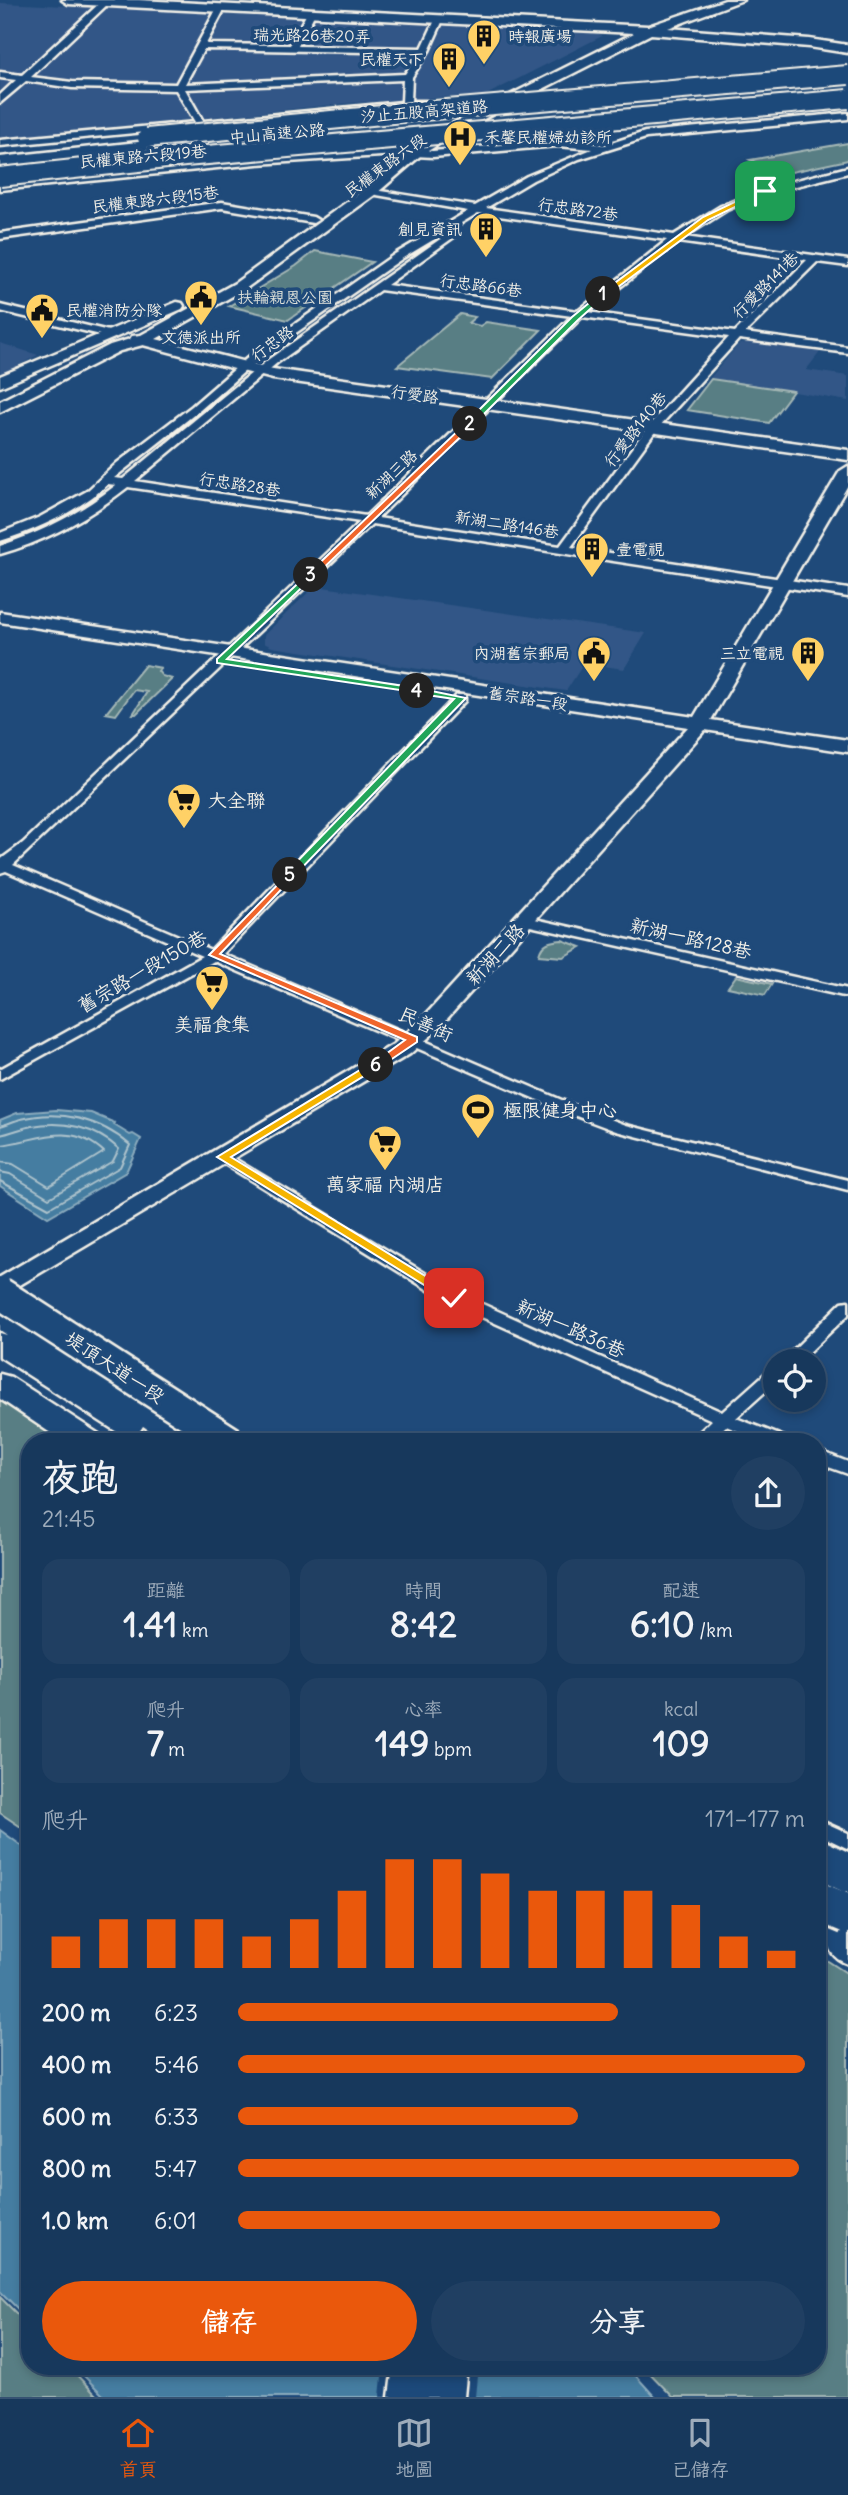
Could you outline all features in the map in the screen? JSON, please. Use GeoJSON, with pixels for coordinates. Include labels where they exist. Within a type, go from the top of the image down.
{"type":"FeatureCollection","features":[{"type":"Feature","properties":{"kind":"highway","name":"汐止五股高架道路"},"geometry":{"type":"LineString","coordinates":[[0,155],[149,146],[424,111],[848,75]]}},
{"type":"Feature","properties":{"kind":"highway","name":"中山高速公路"},"geometry":{"type":"LineString","coordinates":[[0,162],[280,132],[848,83]]}},
{"type":"Feature","properties":{"kind":"highway","name":"中山高速公路"},"geometry":{"type":"LineString","coordinates":[[0,170],[149,146],[414,130],[848,92]]}},
{"type":"Feature","properties":{"kind":"highway","name":"汐止五股高架道路"},"geometry":{"type":"LineString","coordinates":[[0,177],[848,99]]}},
{"type":"Feature","properties":{"kind":"highway"},"geometry":{"type":"LineString","coordinates":[[0,149],[149,146]]}},
{"type":"Feature","properties":{"kind":"highway"},"geometry":{"type":"LineString","coordinates":[[0,1291],[216,1433]]}},
{"type":"Feature","properties":{"kind":"highway"},"geometry":{"type":"LineString","coordinates":[[0,1309],[192,1433]]}},
{"type":"Feature","properties":{"kind":"highway","name":"堤頂大道一段"},"geometry":{"type":"LineString","coordinates":[[0,1316],[176,1433]]}},
{"type":"Feature","properties":{"kind":"highway"},"geometry":{"type":"LineString","coordinates":[[0,1343],[141,1433]]}},
{"type":"Feature","properties":{"kind":"highway"},"geometry":{"type":"LineString","coordinates":[[0,1363],[108,1433]]}},
{"type":"Feature","properties":{"kind":"highway"},"geometry":{"type":"LineString","coordinates":[[0,1384],[74,1433]]}},
{"type":"Feature","properties":{"kind":"highway"},"geometry":{"type":"LineString","coordinates":[[826,1913],[841,1934]]}},
{"type":"Feature","properties":{"kind":"highway"},"geometry":{"type":"LineString","coordinates":[[411,2397],[414,2375]]}},
{"type":"Feature","properties":{"kind":"highway"},"geometry":{"type":"LineString","coordinates":[[442,2397],[444,2375]]}},
{"type":"Feature","properties":{"kind":"main road"},"geometry":{"type":"LineString","coordinates":[[68,0],[649,30],[809,43],[848,49]]}},
{"type":"Feature","properties":{"kind":"main road","name":"民權東路六段"},"geometry":{"type":"LineString","coordinates":[[0,382],[41,362],[65,355],[164,312],[217,286],[313,220],[397,152],[442,125],[631,30],[719,0]]}},
{"type":"Feature","properties":{"kind":"main road","name":"民權東路六段"},"geometry":{"type":"LineString","coordinates":[[0,420],[128,353],[139,343],[240,286],[371,191],[415,153],[480,115],[649,30],[737,0]]}},
{"type":"Feature","properties":{"kind":"main road","name":"行愛路"},"geometry":{"type":"LineString","coordinates":[[110,334],[261,371],[848,454]]}},
{"type":"Feature","properties":{"kind":"main road","name":"民權東路六段"},"geometry":{"type":"LineString","coordinates":[[3,401],[115,348],[139,343]]}},
{"type":"Feature","properties":{"kind":"main road","name":"民權東路六段"},"geometry":{"type":"LineString","coordinates":[[3,401],[65,355]]}},
{"type":"Feature","properties":{"kind":"main road","name":"新湖二路"},"geometry":{"type":"LineString","coordinates":[[0,1291],[413,1040],[526,921],[697,729],[848,471]]}},
{"type":"Feature","properties":{"kind":"main road","name":"舊宗路一段"},"geometry":{"type":"LineString","coordinates":[[0,617],[461,698],[848,746]]}},
{"type":"Feature","properties":{"kind":"main road","name":"舊宗路一段"},"geometry":{"type":"LineString","coordinates":[[0,628],[226,657],[697,729],[848,756]]}},
{"type":"Feature","properties":{"kind":"main road"},"geometry":{"type":"LineString","coordinates":[[838,1866],[835,1891],[841,1934]]}},
{"type":"Feature","properties":{"kind":"street"},"geometry":{"type":"LineString","coordinates":[[0,100],[106,2]]}},
{"type":"Feature","properties":{"kind":"street"},"geometry":{"type":"LineString","coordinates":[[178,87],[221,8]]}},
{"type":"Feature","properties":{"kind":"street"},"geometry":{"type":"LineString","coordinates":[[292,48],[311,13]]}},
{"type":"Feature","properties":{"kind":"street"},"geometry":{"type":"LineString","coordinates":[[405,103],[408,78],[425,51],[439,20]]}},
{"type":"Feature","properties":{"kind":"street","name":"瑞光路26巷20弄"},"geometry":{"type":"LineString","coordinates":[[199,46],[425,51]]}},
{"type":"Feature","properties":{"kind":"street"},"geometry":{"type":"LineString","coordinates":[[0,75],[20,80],[72,85],[178,87],[408,78]]}},
{"type":"Feature","properties":{"kind":"street"},"geometry":{"type":"LineString","coordinates":[[178,87],[200,122]]}},
{"type":"Feature","properties":{"kind":"street"},"geometry":{"type":"LineString","coordinates":[[0,143],[405,103],[498,98]]}},
{"type":"Feature","properties":{"kind":"street"},"geometry":{"type":"LineString","coordinates":[[844,116],[848,125]]}},
{"type":"Feature","properties":{"kind":"street","name":"行忠路"},"geometry":{"type":"LineString","coordinates":[[0,537],[72,505],[107,480],[121,465],[245,366],[388,263],[530,178],[576,157],[645,135],[844,116]]}},
{"type":"Feature","properties":{"kind":"street"},"geometry":{"type":"LineString","coordinates":[[557,143],[645,135]]}},
{"type":"Feature","properties":{"kind":"street"},"geometry":{"type":"LineString","coordinates":[[557,143],[582,143],[608,148]]}},
{"type":"Feature","properties":{"kind":"street"},"geometry":{"type":"LineString","coordinates":[[557,143],[571,147],[576,152],[576,157]]}},
{"type":"Feature","properties":{"kind":"street","name":"民權東路六段19巷"},"geometry":{"type":"LineString","coordinates":[[0,187],[257,161],[557,143]]}},
{"type":"Feature","properties":{"kind":"street","name":"行忠路"},"geometry":{"type":"LineString","coordinates":[[0,550],[68,524],[96,507],[261,371],[424,253],[489,212],[586,163],[608,148]]}},
{"type":"Feature","properties":{"kind":"street","name":"新湖三路"},"geometry":{"type":"LineString","coordinates":[[2,866],[226,657],[580,314],[677,238],[724,208],[765,191],[848,170]]}},
{"type":"Feature","properties":{"kind":"street","name":"行忠路72巷"},"geometry":{"type":"LineString","coordinates":[[371,191],[489,212],[848,263]]}},
{"type":"Feature","properties":{"kind":"street","name":"民權東路六段15巷"},"geometry":{"type":"LineString","coordinates":[[0,236],[222,205],[313,220]]}},
{"type":"Feature","properties":{"kind":"street","name":"行愛路141巷"},"geometry":{"type":"LineString","coordinates":[[738,335],[815,258]]}},
{"type":"Feature","properties":{"kind":"street","name":"行忠路66巷"},"geometry":{"type":"LineString","coordinates":[[379,287],[848,350]]}},
{"type":"Feature","properties":{"kind":"street"},"geometry":{"type":"LineString","coordinates":[[0,308],[110,334]]}},
{"type":"Feature","properties":{"kind":"street","name":"行愛路140巷"},"geometry":{"type":"LineString","coordinates":[[564,549],[653,427],[738,335]]}},
{"type":"Feature","properties":{"kind":"street","name":"行忠路28巷"},"geometry":{"type":"LineString","coordinates":[[107,480],[368,519]]}},
{"type":"Feature","properties":{"kind":"street","name":"新湖二路146巷"},"geometry":{"type":"LineString","coordinates":[[368,519],[848,593]]}},
{"type":"Feature","properties":{"kind":"street","name":"舊宗路一段150巷"},"geometry":{"type":"LineString","coordinates":[[0,1075],[214,955],[461,698]]}},
{"type":"Feature","properties":{"kind":"street","name":"民善街"},"geometry":{"type":"LineString","coordinates":[[2,866],[573,1110],[621,1128],[848,1185]]}},
{"type":"Feature","properties":{"kind":"street","name":"新湖一路128巷"},"geometry":{"type":"LineString","coordinates":[[526,921],[848,993]]}},
{"type":"Feature","properties":{"kind":"street","name":"新湖一路36巷"},"geometry":{"type":"LineString","coordinates":[[223,1157],[454,1298],[758,1433]]}},
{"type":"Feature","properties":{"kind":"street"},"geometry":{"type":"LineString","coordinates":[[803,1349],[848,1306]]}},
{"type":"Feature","properties":{"kind":"street"},"geometry":{"type":"LineString","coordinates":[[709,1433],[763,1385]]}},
{"type":"Feature","properties":{"kind":"street"},"geometry":{"type":"LineString","coordinates":[[826,1459],[848,1468]]}},
{"type":"Feature","properties":{"kind":"street"},"geometry":{"type":"LineString","coordinates":[[826,1843],[838,1866]]}},
{"type":"Feature","properties":{"kind":"shaded area"},"geometry":{"type":"Polygon","coordinates":[[[0,3],[592,30],[602,36],[486,95],[351,103],[0,139],[0,3]]]}},
{"type":"Feature","properties":{"kind":"shaded area"},"geometry":{"type":"Polygon","coordinates":[[[753,342],[820,352],[806,370],[848,376],[848,401],[710,378],[739,344],[753,342]]]}},
{"type":"Feature","properties":{"kind":"shaded area"},"geometry":{"type":"Polygon","coordinates":[[[0,343],[38,355],[0,375],[0,343]]]}},
{"type":"Feature","properties":{"kind":"shaded area"},"geometry":{"type":"Polygon","coordinates":[[[315,586],[646,633],[624,669],[584,663],[566,691],[272,647],[264,643],[264,635],[315,586]]]}},
{"type":"Feature","properties":{"kind":"green space"},"geometry":{"type":"Polygon","coordinates":[[[848,143],[848,160],[782,174],[750,160],[848,143]]]}},
{"type":"Feature","properties":{"kind":"green space","name":"扶輪親恩公園"},"geometry":{"type":"Polygon","coordinates":[[[315,251],[372,262],[288,320],[229,306],[296,266],[315,251]]]}},
{"type":"Feature","properties":{"kind":"green space"},"geometry":{"type":"Polygon","coordinates":[[[460,314],[475,317],[468,323],[480,326],[486,322],[541,330],[492,379],[397,366],[460,314]]]}},
{"type":"Feature","properties":{"kind":"green space"},"geometry":{"type":"Polygon","coordinates":[[[711,379],[793,391],[769,423],[687,410],[711,379]]]}},
{"type":"Feature","properties":{"kind":"green space"},"geometry":{"type":"Polygon","coordinates":[[[145,665],[161,668],[158,671],[162,676],[172,679],[136,714],[133,714],[147,692],[134,690],[116,715],[106,713],[145,665]]]}},
{"type":"Feature","properties":{"kind":"green space"},"geometry":{"type":"Polygon","coordinates":[[[562,940],[581,947],[563,957],[539,955],[545,945],[562,940]]]}},
{"type":"Feature","properties":{"kind":"green space"},"geometry":{"type":"Polygon","coordinates":[[[736,976],[772,984],[765,995],[728,987],[736,976]]]}},
{"type":"Feature","properties":{"kind":"green space"},"geometry":{"type":"Polygon","coordinates":[[[0,1395],[56,1433],[21,1433],[21,1827],[0,1813],[0,1395]]]}},
{"type":"Feature","properties":{"kind":"green space"},"geometry":{"type":"Polygon","coordinates":[[[826,1960],[848,1974],[848,2397],[673,2397],[652,2375],[826,2375],[826,1960]]]}},
{"type":"Feature","properties":{"kind":"green space"},"geometry":{"type":"Polygon","coordinates":[[[0,2297],[21,2318],[21,2375],[77,2375],[98,2397],[0,2397],[0,2297]]]}},
{"type":"Feature","properties":{"kind":"water"},"geometry":{"type":"Polygon","coordinates":[[[56,1110],[91,1113],[115,1123],[114,1125],[130,1135],[141,1139],[126,1172],[48,1217],[0,1186],[0,1120],[17,1113],[56,1110]]]}},
{"type":"Feature","properties":{"kind":"water"},"geometry":{"type":"Polygon","coordinates":[[[0,1830],[21,1845],[21,2312],[0,2291],[0,1830]]]}},
{"type":"Feature","properties":{"kind":"water"},"geometry":{"type":"Polygon","coordinates":[[[83,2375],[635,2375],[655,2397],[105,2397],[83,2375]]]}},
{"type":"Feature","properties":{"kind":"pier"},"geometry":{"type":"Polygon","coordinates":[[[382,2375],[477,2375],[475,2397],[380,2397],[382,2375]]]}},
{"type":"Feature","properties":{"kind":"place","name":"時報廣場"},"geometry":{"type":"Point","coordinates":[484,66]}},
{"type":"Feature","properties":{"kind":"place","name":"民權天下"},"geometry":{"type":"Point","coordinates":[449,89]}},
{"type":"Feature","properties":{"kind":"place","name":"禾馨民權婦幼診所"},"geometry":{"type":"Point","coordinates":[460,167]}},
{"type":"Feature","properties":{"kind":"place","name":"創見資訊"},"geometry":{"type":"Point","coordinates":[486,259]}},
{"type":"Feature","properties":{"kind":"place","name":"文德派出所"},"geometry":{"type":"Point","coordinates":[201,327]}},
{"type":"Feature","properties":{"kind":"place","name":"民權消防分隊"},"geometry":{"type":"Point","coordinates":[42,340]}},
{"type":"Feature","properties":{"kind":"place","name":"壹電視"},"geometry":{"type":"Point","coordinates":[592,579]}},
{"type":"Feature","properties":{"kind":"place","name":"內湖舊宗郵局"},"geometry":{"type":"Point","coordinates":[594,683]}},
{"type":"Feature","properties":{"kind":"place","name":"三立電視"},"geometry":{"type":"Point","coordinates":[808,683]}},
{"type":"Feature","properties":{"kind":"place","name":"大全聯"},"geometry":{"type":"Point","coordinates":[184,830]}},
{"type":"Feature","properties":{"kind":"place","name":"美福食集"},"geometry":{"type":"Point","coordinates":[212,1012]}},
{"type":"Feature","properties":{"kind":"place","name":"極限健身中心"},"geometry":{"type":"Point","coordinates":[478,1140]}},
{"type":"Feature","properties":{"kind":"place","name":"萬家福 內湖店"},"geometry":{"type":"Point","coordinates":[385,1172]}},
{"type":"Feature","properties":{"kind":"route"},"geometry":{"type":"LineString","coordinates":[[454,1298],[223,1157],[413,1040],[214,955],[461,698],[220,661],[232,653],[482,412],[586,308],[669,243],[705,219],[765,191]]}}]}
